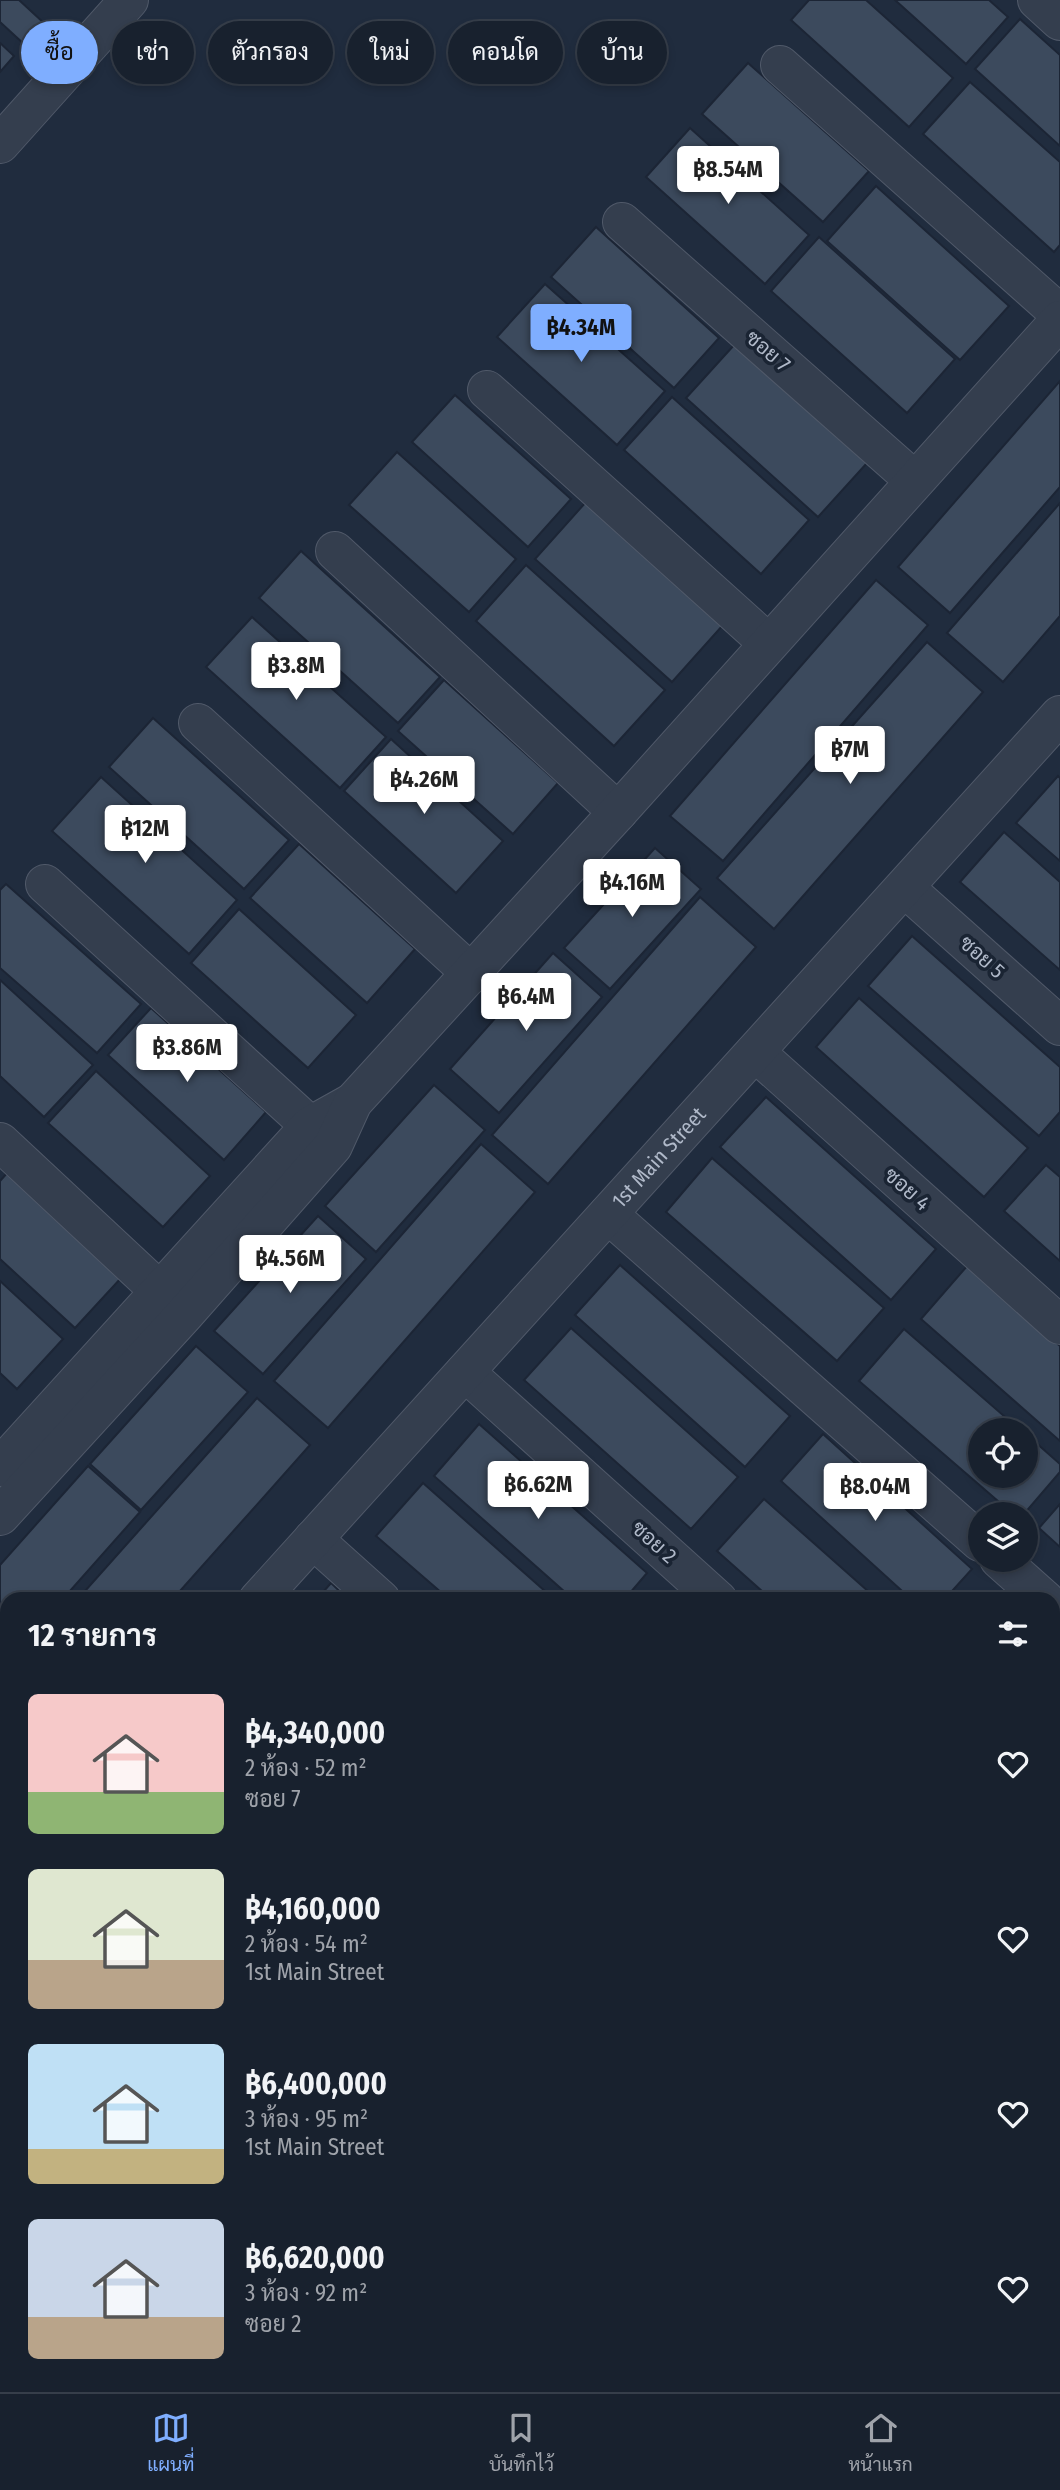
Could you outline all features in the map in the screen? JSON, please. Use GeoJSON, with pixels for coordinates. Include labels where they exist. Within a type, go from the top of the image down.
{"type":"FeatureCollection","features":[{"type":"Feature","properties":{"kind":"street"},"geometry":{"type":"LineString","coordinates":[[0,144],[129,0]]}},
{"type":"Feature","properties":{"kind":"street"},"geometry":{"type":"LineString","coordinates":[[1037,0],[1060,20]]}},
{"type":"Feature","properties":{"kind":"street"},"geometry":{"type":"LineString","coordinates":[[780,65],[1060,314]]}},
{"type":"Feature","properties":{"kind":"street","name":"ซอย 7"},"geometry":{"type":"LineString","coordinates":[[622,222],[914,480]]}},
{"type":"Feature","properties":{"kind":"street"},"geometry":{"type":"LineString","coordinates":[[0,1516],[13,1459],[173,1303],[1060,320]]}},
{"type":"Feature","properties":{"kind":"street"},"geometry":{"type":"LineString","coordinates":[[486,390],[768,643]]}},
{"type":"Feature","properties":{"kind":"street"},"geometry":{"type":"LineString","coordinates":[[335,551],[618,812]]}},
{"type":"Feature","properties":{"kind":"street","name":"1st Main Street"},"geometry":{"type":"LineString","coordinates":[[265,1592],[1058,722]]}},
{"type":"Feature","properties":{"kind":"street"},"geometry":{"type":"LineString","coordinates":[[198,723],[472,974]]}},
{"type":"Feature","properties":{"kind":"street"},"geometry":{"type":"LineString","coordinates":[[45,884],[321,1136]]}},
{"type":"Feature","properties":{"kind":"street","name":"ซอย 5"},"geometry":{"type":"LineString","coordinates":[[905,888],[1060,1026]]}},
{"type":"Feature","properties":{"kind":"street","name":"ซอย 4"},"geometry":{"type":"LineString","coordinates":[[755,1052],[1060,1325]]}},
{"type":"Feature","properties":{"kind":"street"},"geometry":{"type":"LineString","coordinates":[[0,1142],[173,1303]]}},
{"type":"Feature","properties":{"kind":"street"},"geometry":{"type":"LineString","coordinates":[[608,1214],[968,1531]]}},
{"type":"Feature","properties":{"kind":"street","name":"ซอย 2"},"geometry":{"type":"LineString","coordinates":[[465,1372],[710,1592]]}},
{"type":"Feature","properties":{"kind":"street"},"geometry":{"type":"LineString","coordinates":[[313,1539],[372,1592]]}},
{"type":"Feature","properties":{"kind":"street"},"geometry":{"type":"LineString","coordinates":[[1014,1572],[1036,1592]]}},
{"type":"Feature","properties":{"kind":"building"},"geometry":{"type":"Polygon","coordinates":[[[0,0],[19,0],[42,21],[21,21],[21,41],[0,22],[0,0]]]}},
{"type":"Feature","properties":{"kind":"building"},"geometry":{"type":"Polygon","coordinates":[[[809,0],[866,0],[953,78],[909,127],[791,20],[809,0]]]}},
{"type":"Feature","properties":{"kind":"building"},"geometry":{"type":"Polygon","coordinates":[[[895,0],[989,0],[1008,17],[966,64],[895,0]]]}},
{"type":"Feature","properties":{"kind":"building"},"geometry":{"type":"Polygon","coordinates":[[[1020,19],[1060,55],[1060,146],[975,69],[1020,19]]]}},
{"type":"Feature","properties":{"kind":"building"},"geometry":{"type":"Polygon","coordinates":[[[0,43],[14,56],[0,72],[0,43]]]}},
{"type":"Feature","properties":{"kind":"building"},"geometry":{"type":"Polygon","coordinates":[[[748,63],[869,171],[823,222],[702,114],[748,63]]]}},
{"type":"Feature","properties":{"kind":"building"},"geometry":{"type":"Polygon","coordinates":[[[970,82],[1060,162],[1060,245],[1054,252],[923,134],[970,82]]]}},
{"type":"Feature","properties":{"kind":"building"},"geometry":{"type":"Polygon","coordinates":[[[690,128],[809,235],[765,284],[646,177],[690,128]]]}},
{"type":"Feature","properties":{"kind":"building"},"geometry":{"type":"Polygon","coordinates":[[[876,186],[1009,306],[960,360],[827,241],[876,186]]]}},
{"type":"Feature","properties":{"kind":"building"},"geometry":{"type":"Polygon","coordinates":[[[596,227],[719,338],[674,388],[551,277],[596,227]]]}},
{"type":"Feature","properties":{"kind":"building"},"geometry":{"type":"Polygon","coordinates":[[[819,237],[955,359],[907,413],[771,291],[819,237]]]}},
{"type":"Feature","properties":{"kind":"building"},"geometry":{"type":"Polygon","coordinates":[[[545,284],[665,391],[617,445],[497,337],[545,284]]]}},
{"type":"Feature","properties":{"kind":"building"},"geometry":{"type":"Polygon","coordinates":[[[735,344],[867,463],[818,517],[686,398],[735,344]]]}},
{"type":"Feature","properties":{"kind":"building"},"geometry":{"type":"Polygon","coordinates":[[[1060,381],[1060,487],[950,613],[898,567],[1060,381]]]}},
{"type":"Feature","properties":{"kind":"building"},"geometry":{"type":"Polygon","coordinates":[[[455,395],[571,499],[528,547],[412,442],[455,395]]]}},
{"type":"Feature","properties":{"kind":"building"},"geometry":{"type":"Polygon","coordinates":[[[672,397],[809,520],[761,574],[624,450],[672,397]]]}},
{"type":"Feature","properties":{"kind":"building"},"geometry":{"type":"Polygon","coordinates":[[[397,452],[516,559],[469,612],[349,505],[397,452]]]}},
{"type":"Feature","properties":{"kind":"building"},"geometry":{"type":"Polygon","coordinates":[[[586,502],[723,625],[672,682],[535,559],[586,502]]]}},
{"type":"Feature","properties":{"kind":"building"},"geometry":{"type":"Polygon","coordinates":[[[1060,503],[1060,616],[1003,682],[947,633],[1060,503]]]}},
{"type":"Feature","properties":{"kind":"building"},"geometry":{"type":"Polygon","coordinates":[[[301,551],[440,677],[398,723],[259,598],[301,551]]]}},
{"type":"Feature","properties":{"kind":"building"},"geometry":{"type":"Polygon","coordinates":[[[526,565],[665,690],[614,746],[476,621],[526,565]]]}},
{"type":"Feature","properties":{"kind":"building"},"geometry":{"type":"Polygon","coordinates":[[[876,580],[928,625],[723,861],[670,816],[876,580]]]}},
{"type":"Feature","properties":{"kind":"building"},"geometry":{"type":"Polygon","coordinates":[[[252,617],[386,737],[340,788],[206,667],[252,617]]]}},
{"type":"Feature","properties":{"kind":"building"},"geometry":{"type":"Polygon","coordinates":[[[927,642],[983,692],[774,929],[717,878],[927,642]]]}},
{"type":"Feature","properties":{"kind":"building"},"geometry":{"type":"Polygon","coordinates":[[[444,680],[558,783],[513,834],[398,731],[444,680]]]}},
{"type":"Feature","properties":{"kind":"building"},"geometry":{"type":"Polygon","coordinates":[[[153,718],[289,840],[244,889],[109,767],[153,718]]]}},
{"type":"Feature","properties":{"kind":"building"},"geometry":{"type":"Polygon","coordinates":[[[391,739],[503,841],[456,893],[344,791],[391,739]]]}},
{"type":"Feature","properties":{"kind":"building"},"geometry":{"type":"Polygon","coordinates":[[[1058,776],[1060,778],[1060,861],[1016,823],[1058,776]]]}},
{"type":"Feature","properties":{"kind":"building"},"geometry":{"type":"Polygon","coordinates":[[[101,777],[237,900],[189,954],[52,831],[101,777]]]}},
{"type":"Feature","properties":{"kind":"building"},"geometry":{"type":"Polygon","coordinates":[[[1004,832],[1060,882],[1060,970],[960,882],[1004,832]]]}},
{"type":"Feature","properties":{"kind":"building"},"geometry":{"type":"Polygon","coordinates":[[[299,844],[415,949],[367,1003],[250,898],[299,844]]]}},
{"type":"Feature","properties":{"kind":"building"},"geometry":{"type":"Polygon","coordinates":[[[655,848],[701,889],[610,989],[564,948],[655,848]]]}},
{"type":"Feature","properties":{"kind":"building"},"geometry":{"type":"Polygon","coordinates":[[[6,884],[141,1004],[97,1053],[0,968],[0,890],[6,884]]]}},
{"type":"Feature","properties":{"kind":"building"},"geometry":{"type":"Polygon","coordinates":[[[700,897],[756,947],[548,1184],[492,1135],[700,897]]]}},
{"type":"Feature","properties":{"kind":"building"},"geometry":{"type":"Polygon","coordinates":[[[239,909],[356,1015],[308,1068],[191,963],[239,909]]]}},
{"type":"Feature","properties":{"kind":"building"},"geometry":{"type":"Polygon","coordinates":[[[912,936],[1060,1067],[1060,1112],[1039,1136],[868,986],[912,936]]]}},
{"type":"Feature","properties":{"kind":"building"},"geometry":{"type":"Polygon","coordinates":[[[553,953],[602,997],[499,1113],[450,1069],[553,953]]]}},
{"type":"Feature","properties":{"kind":"building"},"geometry":{"type":"Polygon","coordinates":[[[0,980],[93,1065],[44,1117],[0,1076],[0,980]]]}},
{"type":"Feature","properties":{"kind":"building"},"geometry":{"type":"Polygon","coordinates":[[[859,998],[1028,1148],[984,1197],[816,1047],[859,998]]]}},
{"type":"Feature","properties":{"kind":"building"},"geometry":{"type":"Polygon","coordinates":[[[151,1008],[266,1112],[224,1160],[108,1055],[151,1008]]]}},
{"type":"Feature","properties":{"kind":"building"},"geometry":{"type":"Polygon","coordinates":[[[96,1071],[210,1176],[163,1227],[48,1123],[96,1071]]]}},
{"type":"Feature","properties":{"kind":"building"},"geometry":{"type":"Polygon","coordinates":[[[434,1085],[485,1130],[376,1252],[325,1206],[434,1085]]]}},
{"type":"Feature","properties":{"kind":"building"},"geometry":{"type":"Polygon","coordinates":[[[766,1097],[936,1249],[891,1300],[720,1147],[766,1097]]]}},
{"type":"Feature","properties":{"kind":"building"},"geometry":{"type":"Polygon","coordinates":[[[481,1144],[535,1192],[328,1428],[274,1381],[481,1144]]]}},
{"type":"Feature","properties":{"kind":"building"},"geometry":{"type":"Polygon","coordinates":[[[712,1158],[884,1308],[837,1361],[666,1212],[712,1158]]]}},
{"type":"Feature","properties":{"kind":"building"},"geometry":{"type":"Polygon","coordinates":[[[1046,1165],[1060,1177],[1060,1261],[1004,1211],[1046,1165]]]}},
{"type":"Feature","properties":{"kind":"building"},"geometry":{"type":"Polygon","coordinates":[[[8,1172],[122,1277],[75,1328],[0,1259],[0,1181],[8,1172]]]}},
{"type":"Feature","properties":{"kind":"building"},"geometry":{"type":"Polygon","coordinates":[[[318,1216],[366,1259],[263,1374],[214,1331],[318,1216]]]}},
{"type":"Feature","properties":{"kind":"building"},"geometry":{"type":"Polygon","coordinates":[[[620,1265],[790,1416],[745,1467],[575,1315],[620,1265]]]}},
{"type":"Feature","properties":{"kind":"building"},"geometry":{"type":"Polygon","coordinates":[[[968,1265],[1060,1346],[1060,1441],[1038,1422],[1038,1418],[1034,1418],[921,1319],[968,1265]]]}},
{"type":"Feature","properties":{"kind":"building"},"geometry":{"type":"Polygon","coordinates":[[[0,1281],[63,1339],[17,1389],[0,1373],[0,1281]]]}},
{"type":"Feature","properties":{"kind":"building"},"geometry":{"type":"Polygon","coordinates":[[[571,1328],[738,1477],[691,1529],[524,1380],[571,1328]]]}},
{"type":"Feature","properties":{"kind":"building"},"geometry":{"type":"Polygon","coordinates":[[[904,1329],[1006,1418],[968,1418],[968,1475],[859,1381],[904,1329]]]}},
{"type":"Feature","properties":{"kind":"building"},"geometry":{"type":"Polygon","coordinates":[[[196,1346],[248,1392],[141,1510],[90,1464],[196,1346]]]}},
{"type":"Feature","properties":{"kind":"building"},"geometry":{"type":"Polygon","coordinates":[[[257,1398],[310,1445],[179,1592],[84,1592],[257,1398]]]}},
{"type":"Feature","properties":{"kind":"building"},"geometry":{"type":"Polygon","coordinates":[[[479,1424],[647,1573],[631,1592],[565,1592],[434,1476],[479,1424]]]}},
{"type":"Feature","properties":{"kind":"building"},"geometry":{"type":"Polygon","coordinates":[[[823,1434],[968,1565],[969,1572],[951,1592],[903,1592],[781,1481],[823,1434]]]}},
{"type":"Feature","properties":{"kind":"building"},"geometry":{"type":"Polygon","coordinates":[[[1038,1445],[1060,1464],[1060,1472],[1034,1502],[999,1502],[983,1488],[1038,1488],[1038,1445]]]}},
{"type":"Feature","properties":{"kind":"building"},"geometry":{"type":"Polygon","coordinates":[[[88,1466],[140,1512],[69,1592],[0,1592],[0,1565],[88,1466]]]}},
{"type":"Feature","properties":{"kind":"building"},"geometry":{"type":"Polygon","coordinates":[[[423,1483],[546,1592],[441,1592],[376,1536],[423,1483]]]}},
{"type":"Feature","properties":{"kind":"building"},"geometry":{"type":"Polygon","coordinates":[[[764,1499],[869,1592],[763,1592],[717,1551],[764,1499]]]}},
{"type":"Feature","properties":{"kind":"building"},"geometry":{"type":"Polygon","coordinates":[[[1060,1504],[1060,1547],[1039,1528],[1060,1504]]]}},
{"type":"Feature","properties":{"kind":"building"},"geometry":{"type":"Polygon","coordinates":[[[331,1583],[341,1592],[323,1592],[331,1583]]]}}]}
